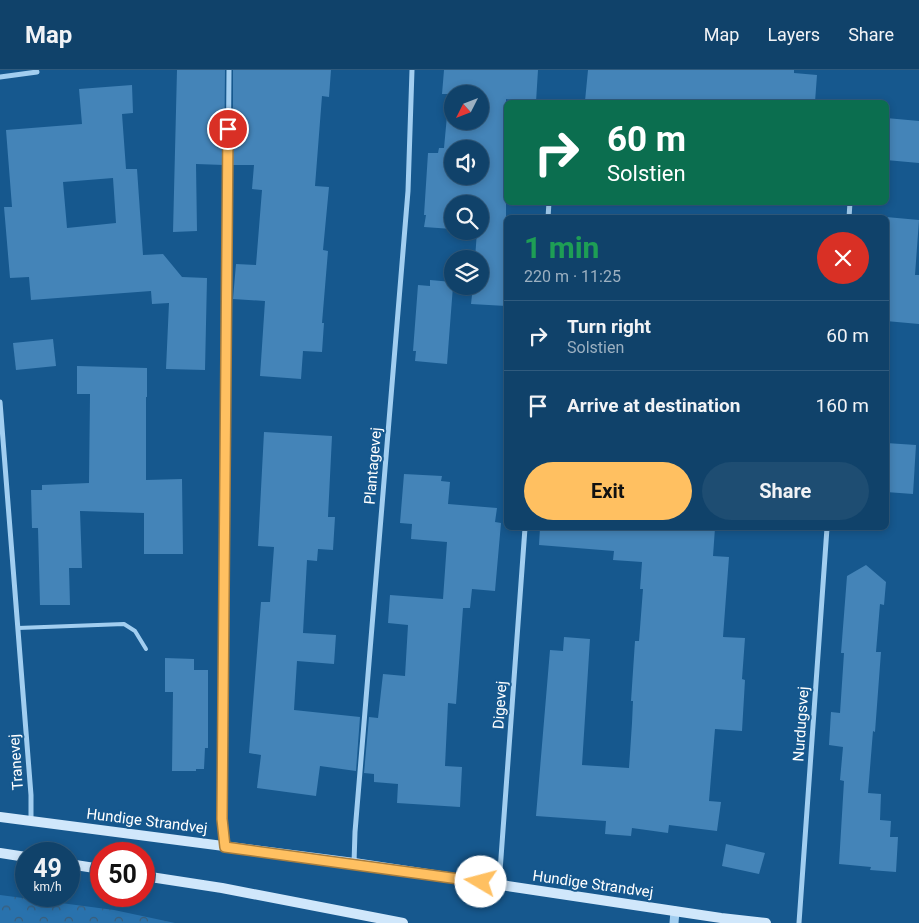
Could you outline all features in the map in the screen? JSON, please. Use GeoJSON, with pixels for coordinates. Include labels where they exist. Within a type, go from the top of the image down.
{"type":"FeatureCollection","features":[{"type":"Feature","properties":{"kind":"main road","name":"Hundige Strandvej"},"geometry":{"type":"LineString","coordinates":[[0,818],[354,864],[675,911],[720,920],[766,923]]}},
{"type":"Feature","properties":{"kind":"main road"},"geometry":{"type":"LineString","coordinates":[[0,853],[15,855]]}},
{"type":"Feature","properties":{"kind":"main road"},"geometry":{"type":"LineString","coordinates":[[155,878],[222,888],[403,923]]}},
{"type":"Feature","properties":{"kind":"street"},"geometry":{"type":"LineString","coordinates":[[225,847],[222,819],[229,70]]}},
{"type":"Feature","properties":{"kind":"street","name":"Plantagevej"},"geometry":{"type":"LineString","coordinates":[[354,864],[354,832],[408,191],[412,70]]}},
{"type":"Feature","properties":{"kind":"street"},"geometry":{"type":"LineString","coordinates":[[0,77],[37,72]]}},
{"type":"Feature","properties":{"kind":"street","name":"Tranevej"},"geometry":{"type":"LineString","coordinates":[[0,402],[31,795],[31,821]]}},
{"type":"Feature","properties":{"kind":"street","name":"Digevej"},"geometry":{"type":"LineString","coordinates":[[499,885],[525,530]]}},
{"type":"Feature","properties":{"kind":"street","name":"Nurdugsvej"},"geometry":{"type":"LineString","coordinates":[[799,923],[827,530]]}},
{"type":"Feature","properties":{"kind":"street"},"geometry":{"type":"LineString","coordinates":[[674,923],[675,911]]}},
{"type":"Feature","properties":{"kind":"lane"},"geometry":{"type":"LineString","coordinates":[[18,628],[124,624],[135,631],[146,649]]}},
{"type":"Feature","properties":{"kind":"green space"},"geometry":{"type":"Polygon","coordinates":[[[0,895],[15,897],[15,907],[80,906],[114,910],[175,923],[0,923],[0,895]]]}},
{"type":"Feature","properties":{"kind":"building"},"geometry":{"type":"Polygon","coordinates":[[[177,70],[225,70],[224,165],[196,164],[197,231],[173,232],[177,70]]]}},
{"type":"Feature","properties":{"kind":"building"},"geometry":{"type":"Polygon","coordinates":[[[233,70],[331,70],[329,97],[322,96],[315,186],[329,187],[323,250],[328,251],[322,323],[324,323],[322,352],[303,351],[301,379],[260,376],[265,301],[233,299],[236,264],[256,265],[262,190],[252,189],[254,165],[233,165],[233,70]]]}},
{"type":"Feature","properties":{"kind":"building"},"geometry":{"type":"Polygon","coordinates":[[[444,70],[538,70],[536,100],[504,100],[504,205],[506,205],[506,215],[504,215],[504,306],[471,304],[472,295],[489,295],[489,250],[476,250],[476,240],[489,240],[489,195],[444,195],[444,228],[424,227],[428,153],[438,153],[439,148],[444,148],[444,185],[489,185],[489,140],[445,140],[446,130],[489,130],[489,85],[444,85],[444,94],[442,94],[444,70]]]}},
{"type":"Feature","properties":{"kind":"building"},"geometry":{"type":"Polygon","coordinates":[[[588,70],[794,70],[794,73],[817,75],[815,100],[585,100],[588,70]]]}},
{"type":"Feature","properties":{"kind":"building"},"geometry":{"type":"Polygon","coordinates":[[[132,85],[133,113],[122,114],[126,169],[137,169],[143,255],[163,254],[182,277],[207,278],[205,370],[166,369],[169,303],[152,304],[151,291],[31,300],[29,277],[10,278],[4,207],[12,207],[6,130],[82,124],[79,89],[132,85]],[[113,178],[63,182],[67,228],[116,223],[113,178]]]}},
{"type":"Feature","properties":{"kind":"building"},"geometry":{"type":"Polygon","coordinates":[[[889,118],[919,121],[919,163],[889,160],[889,118]]]}},
{"type":"Feature","properties":{"kind":"building"},"geometry":{"type":"Polygon","coordinates":[[[889,217],[919,220],[915,275],[919,275],[919,324],[889,321],[889,217]]]}},
{"type":"Feature","properties":{"kind":"building"},"geometry":{"type":"Polygon","coordinates":[[[430,280],[444,281],[444,295],[452,295],[447,364],[415,361],[416,351],[413,351],[418,285],[430,286],[430,280]]]}},
{"type":"Feature","properties":{"kind":"building"},"geometry":{"type":"Polygon","coordinates":[[[53,339],[56,366],[16,370],[13,343],[53,339]]]}},
{"type":"Feature","properties":{"kind":"building"},"geometry":{"type":"Polygon","coordinates":[[[77,366],[147,368],[146,480],[182,479],[183,554],[144,554],[144,513],[80,511],[82,568],[69,568],[70,605],[40,605],[38,528],[32,528],[31,490],[42,490],[42,485],[89,483],[90,394],[77,394],[77,366]]]}},
{"type":"Feature","properties":{"kind":"building"},"geometry":{"type":"Polygon","coordinates":[[[264,432],[332,436],[328,517],[335,517],[333,550],[318,549],[317,561],[307,560],[303,633],[336,635],[334,664],[297,661],[294,710],[360,717],[356,771],[320,766],[316,796],[257,788],[261,755],[249,753],[261,602],[270,602],[274,547],[258,546],[264,432]]]}},
{"type":"Feature","properties":{"kind":"building"},"geometry":{"type":"Polygon","coordinates":[[[889,443],[916,445],[913,494],[889,492],[889,443]]]}},
{"type":"Feature","properties":{"kind":"building"},"geometry":{"type":"Polygon","coordinates":[[[404,474],[442,476],[441,481],[450,482],[448,504],[497,508],[495,522],[501,523],[495,591],[472,589],[470,608],[463,608],[456,704],[448,703],[445,766],[462,767],[460,807],[397,803],[398,784],[374,782],[374,774],[364,773],[369,717],[378,718],[383,674],[405,676],[408,625],[388,623],[390,595],[443,599],[447,542],[411,539],[412,524],[400,523],[404,474]]]}},
{"type":"Feature","properties":{"kind":"building"},"geometry":{"type":"Polygon","coordinates":[[[540,530],[715,530],[713,556],[729,557],[723,637],[745,638],[742,679],[745,680],[742,731],[715,729],[709,801],[721,802],[717,831],[669,825],[668,833],[632,828],[631,836],[605,834],[606,821],[536,816],[550,650],[563,651],[564,637],[590,639],[582,765],[629,768],[635,641],[639,641],[643,589],[640,589],[642,562],[613,560],[614,551],[539,545],[540,530]]]}},
{"type":"Feature","properties":{"kind":"building"},"geometry":{"type":"Polygon","coordinates":[[[866,565],[886,582],[884,605],[880,604],[876,652],[881,652],[868,793],[881,794],[880,820],[891,821],[890,837],[898,837],[896,872],[870,870],[871,867],[839,864],[844,781],[840,780],[843,747],[829,745],[831,712],[840,713],[844,653],[841,653],[847,576],[866,565]]]}},
{"type":"Feature","properties":{"kind":"building"},"geometry":{"type":"Polygon","coordinates":[[[165,658],[194,659],[194,670],[208,670],[208,748],[205,748],[204,769],[172,771],[173,692],[165,692],[165,658]]]}},
{"type":"Feature","properties":{"kind":"building"},"geometry":{"type":"Polygon","coordinates":[[[726,844],[765,853],[759,874],[722,866],[726,844]]]}},
{"type":"Feature","properties":{"kind":"route"},"geometry":{"type":"LineString","coordinates":[[228,129],[222,819],[225,847],[481,882]]}}]}
